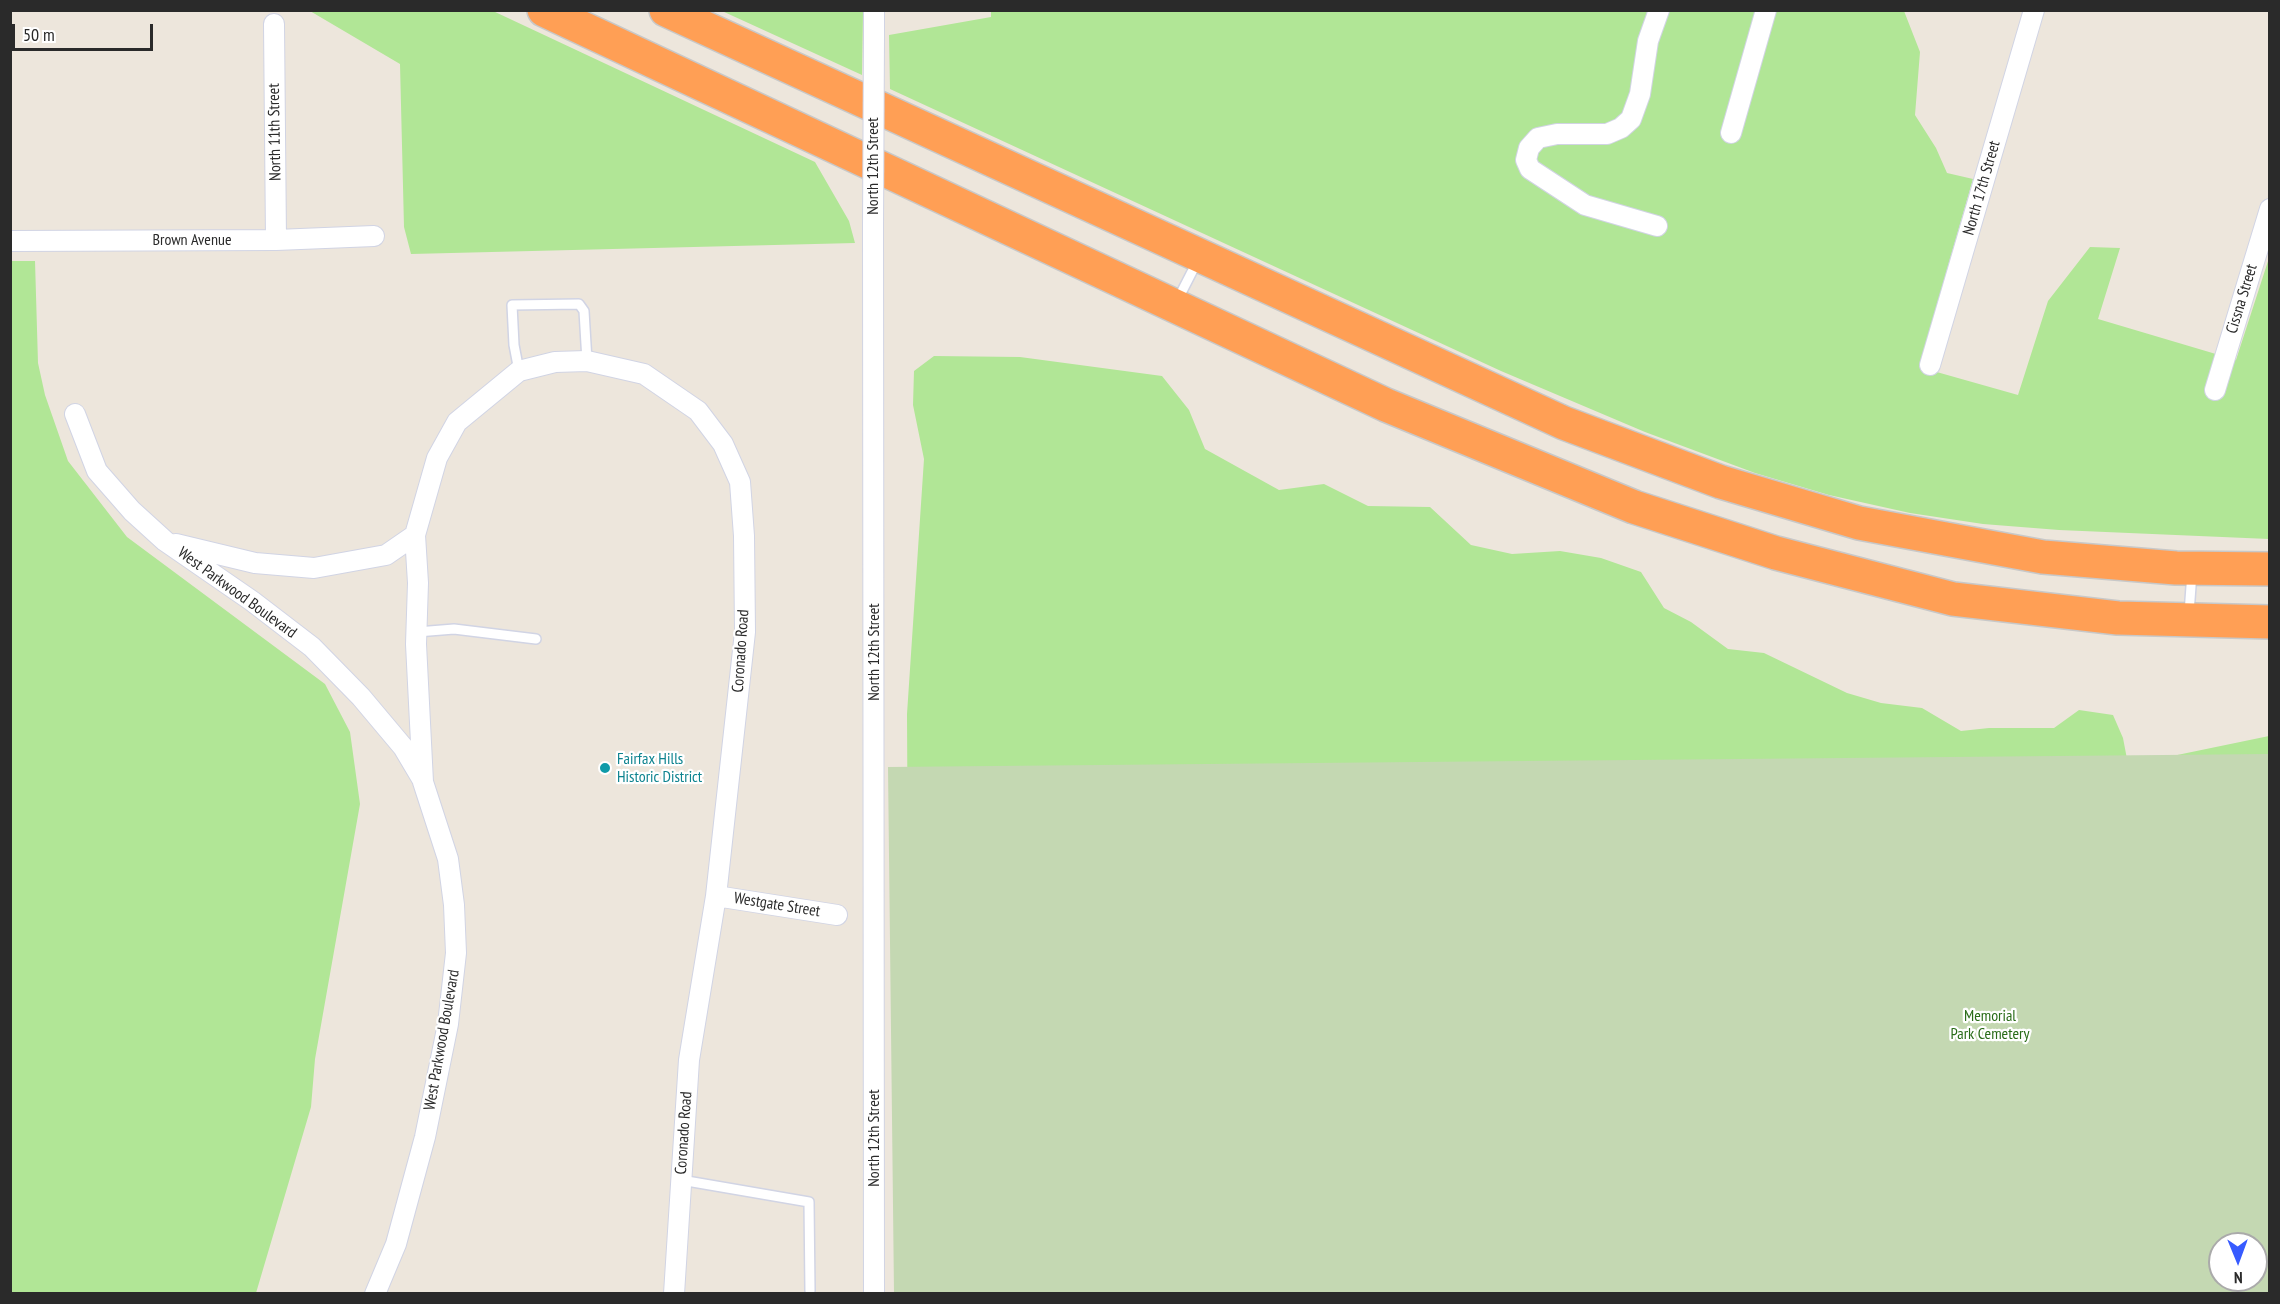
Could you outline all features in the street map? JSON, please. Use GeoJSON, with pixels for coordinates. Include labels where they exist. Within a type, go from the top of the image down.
{"type":"FeatureCollection","features":[{"type":"Feature","properties":{"kind":"highway"},"geometry":{"type":"LineString","coordinates":[[544,10],[1386,405],[1634,507],[1776,553],[1953,599],[2118,618],[2270,622]]}},
{"type":"Feature","properties":{"kind":"highway"},"geometry":{"type":"LineString","coordinates":[[666,10],[1564,423],[1721,482],[1859,523],[2043,557],[2192,568],[2270,569]]}},
{"type":"Feature","properties":{"kind":"street","name":"North 12th Street"},"geometry":{"type":"LineString","coordinates":[[874,10],[874,1293]]}},
{"type":"Feature","properties":{"kind":"street"},"geometry":{"type":"LineString","coordinates":[[1658,226],[1585,206],[1530,169],[1526,160],[1529,148],[1538,138],[1557,134],[1607,134],[1621,128],[1631,119],[1640,94],[1648,40],[1659,10]]}},
{"type":"Feature","properties":{"kind":"street"},"geometry":{"type":"LineString","coordinates":[[1731,133],[1766,10]]}},
{"type":"Feature","properties":{"kind":"street","name":"North 17th Street"},"geometry":{"type":"LineString","coordinates":[[1930,365],[2034,10]]}},
{"type":"Feature","properties":{"kind":"street","name":"North 11th Street"},"geometry":{"type":"LineString","coordinates":[[274,24],[276,240]]}},
{"type":"Feature","properties":{"kind":"street","name":"Cissna Street"},"geometry":{"type":"LineString","coordinates":[[2215,390],[2270,209]]}},
{"type":"Feature","properties":{"kind":"street","name":"Brown Avenue"},"geometry":{"type":"LineString","coordinates":[[10,241],[276,240],[374,236]]}},
{"type":"Feature","properties":{"kind":"street","name":"Coronado Road"},"geometry":{"type":"LineString","coordinates":[[415,535],[437,458],[457,422],[519,371],[555,362],[587,362],[644,374],[698,411],[723,444],[740,482],[744,536],[745,632],[716,896],[689,1060],[674,1293]]}},
{"type":"Feature","properties":{"kind":"street","name":"West Parkwood Boulevard"},"geometry":{"type":"LineString","coordinates":[[75,414],[97,471],[132,511],[165,541],[312,647],[361,696],[403,747],[423,782],[449,871],[454,905],[454,985],[425,1137],[410,1198],[396,1244],[375,1293]]}},
{"type":"Feature","properties":{"kind":"street","name":"West Parkwood Boulevard"},"geometry":{"type":"LineString","coordinates":[[165,541],[255,563],[314,568],[386,555],[415,535]]}},
{"type":"Feature","properties":{"kind":"street","name":"West Parkwood Boulevard"},"geometry":{"type":"LineString","coordinates":[[415,535],[423,782]]}},
{"type":"Feature","properties":{"kind":"street","name":"Westgate Street"},"geometry":{"type":"LineString","coordinates":[[716,896],[837,915]]}},
{"type":"Feature","properties":{"kind":"lane"},"geometry":{"type":"LineString","coordinates":[[1175,306],[1200,256]]}},
{"type":"Feature","properties":{"kind":"lane"},"geometry":{"type":"LineString","coordinates":[[519,371],[514,345],[512,305],[579,304],[584,311],[587,362]]}},
{"type":"Feature","properties":{"kind":"lane"},"geometry":{"type":"LineString","coordinates":[[2189,620],[2192,568]]}},
{"type":"Feature","properties":{"kind":"lane"},"geometry":{"type":"LineString","coordinates":[[417,632],[454,629],[536,639]]}},
{"type":"Feature","properties":{"kind":"lane"},"geometry":{"type":"LineString","coordinates":[[681,1180],[809,1202],[810,1291]]}},
{"type":"Feature","properties":{"kind":"green space"},"geometry":{"type":"Polygon","coordinates":[[[991,10],[1904,11],[1920,52],[1915,115],[1936,148],[1947,173],[1973,179],[1919,367],[2018,395],[2048,301],[2090,247],[2120,248],[2098,319],[2236,360],[2269,258],[2269,539],[2059,530],[1983,524],[1910,513],[1829,495],[1755,473],[1645,432],[1501,371],[890,89],[889,35],[991,17],[991,10]]]}},
{"type":"Feature","properties":{"kind":"green space"},"geometry":{"type":"Polygon","coordinates":[[[310,11],[493,11],[815,162],[849,221],[855,243],[411,254],[404,227],[400,64],[310,11]]]}},
{"type":"Feature","properties":{"kind":"green space"},"geometry":{"type":"Polygon","coordinates":[[[722,11],[863,11],[862,75],[722,11]]]}},
{"type":"Feature","properties":{"kind":"green space"},"geometry":{"type":"Polygon","coordinates":[[[11,261],[35,261],[38,363],[45,395],[68,461],[127,537],[325,684],[350,732],[360,804],[315,1059],[311,1107],[256,1293],[11,1293],[11,261]]]}},
{"type":"Feature","properties":{"kind":"green space","name":"Memorial Park Cemetery"},"geometry":{"type":"Polygon","coordinates":[[[934,356],[1020,357],[1162,376],[1189,410],[1205,449],[1279,490],[1324,484],[1368,506],[1430,507],[1471,545],[1512,554],[1560,551],[1601,558],[1641,572],[1664,608],[1691,622],[1728,649],[1764,653],[1847,693],[1881,703],[1922,708],[1961,731],[1989,728],[2054,728],[2079,710],[2113,715],[2123,738],[2127,759],[2153,760],[2269,736],[2269,1002],[910,1294],[907,714],[924,459],[913,405],[914,371],[934,356]]]}},
{"type":"Feature","properties":{"kind":"green space","name":"Memorial Park Cemetery"},"geometry":{"type":"Polygon","coordinates":[[[2269,754],[2269,1293],[894,1293],[888,767],[2269,754]]]}},
{"type":"Feature","properties":{"kind":"place","name":"Fairfax Hills Historic District"},"geometry":{"type":"Point","coordinates":[605,768]}}]}
